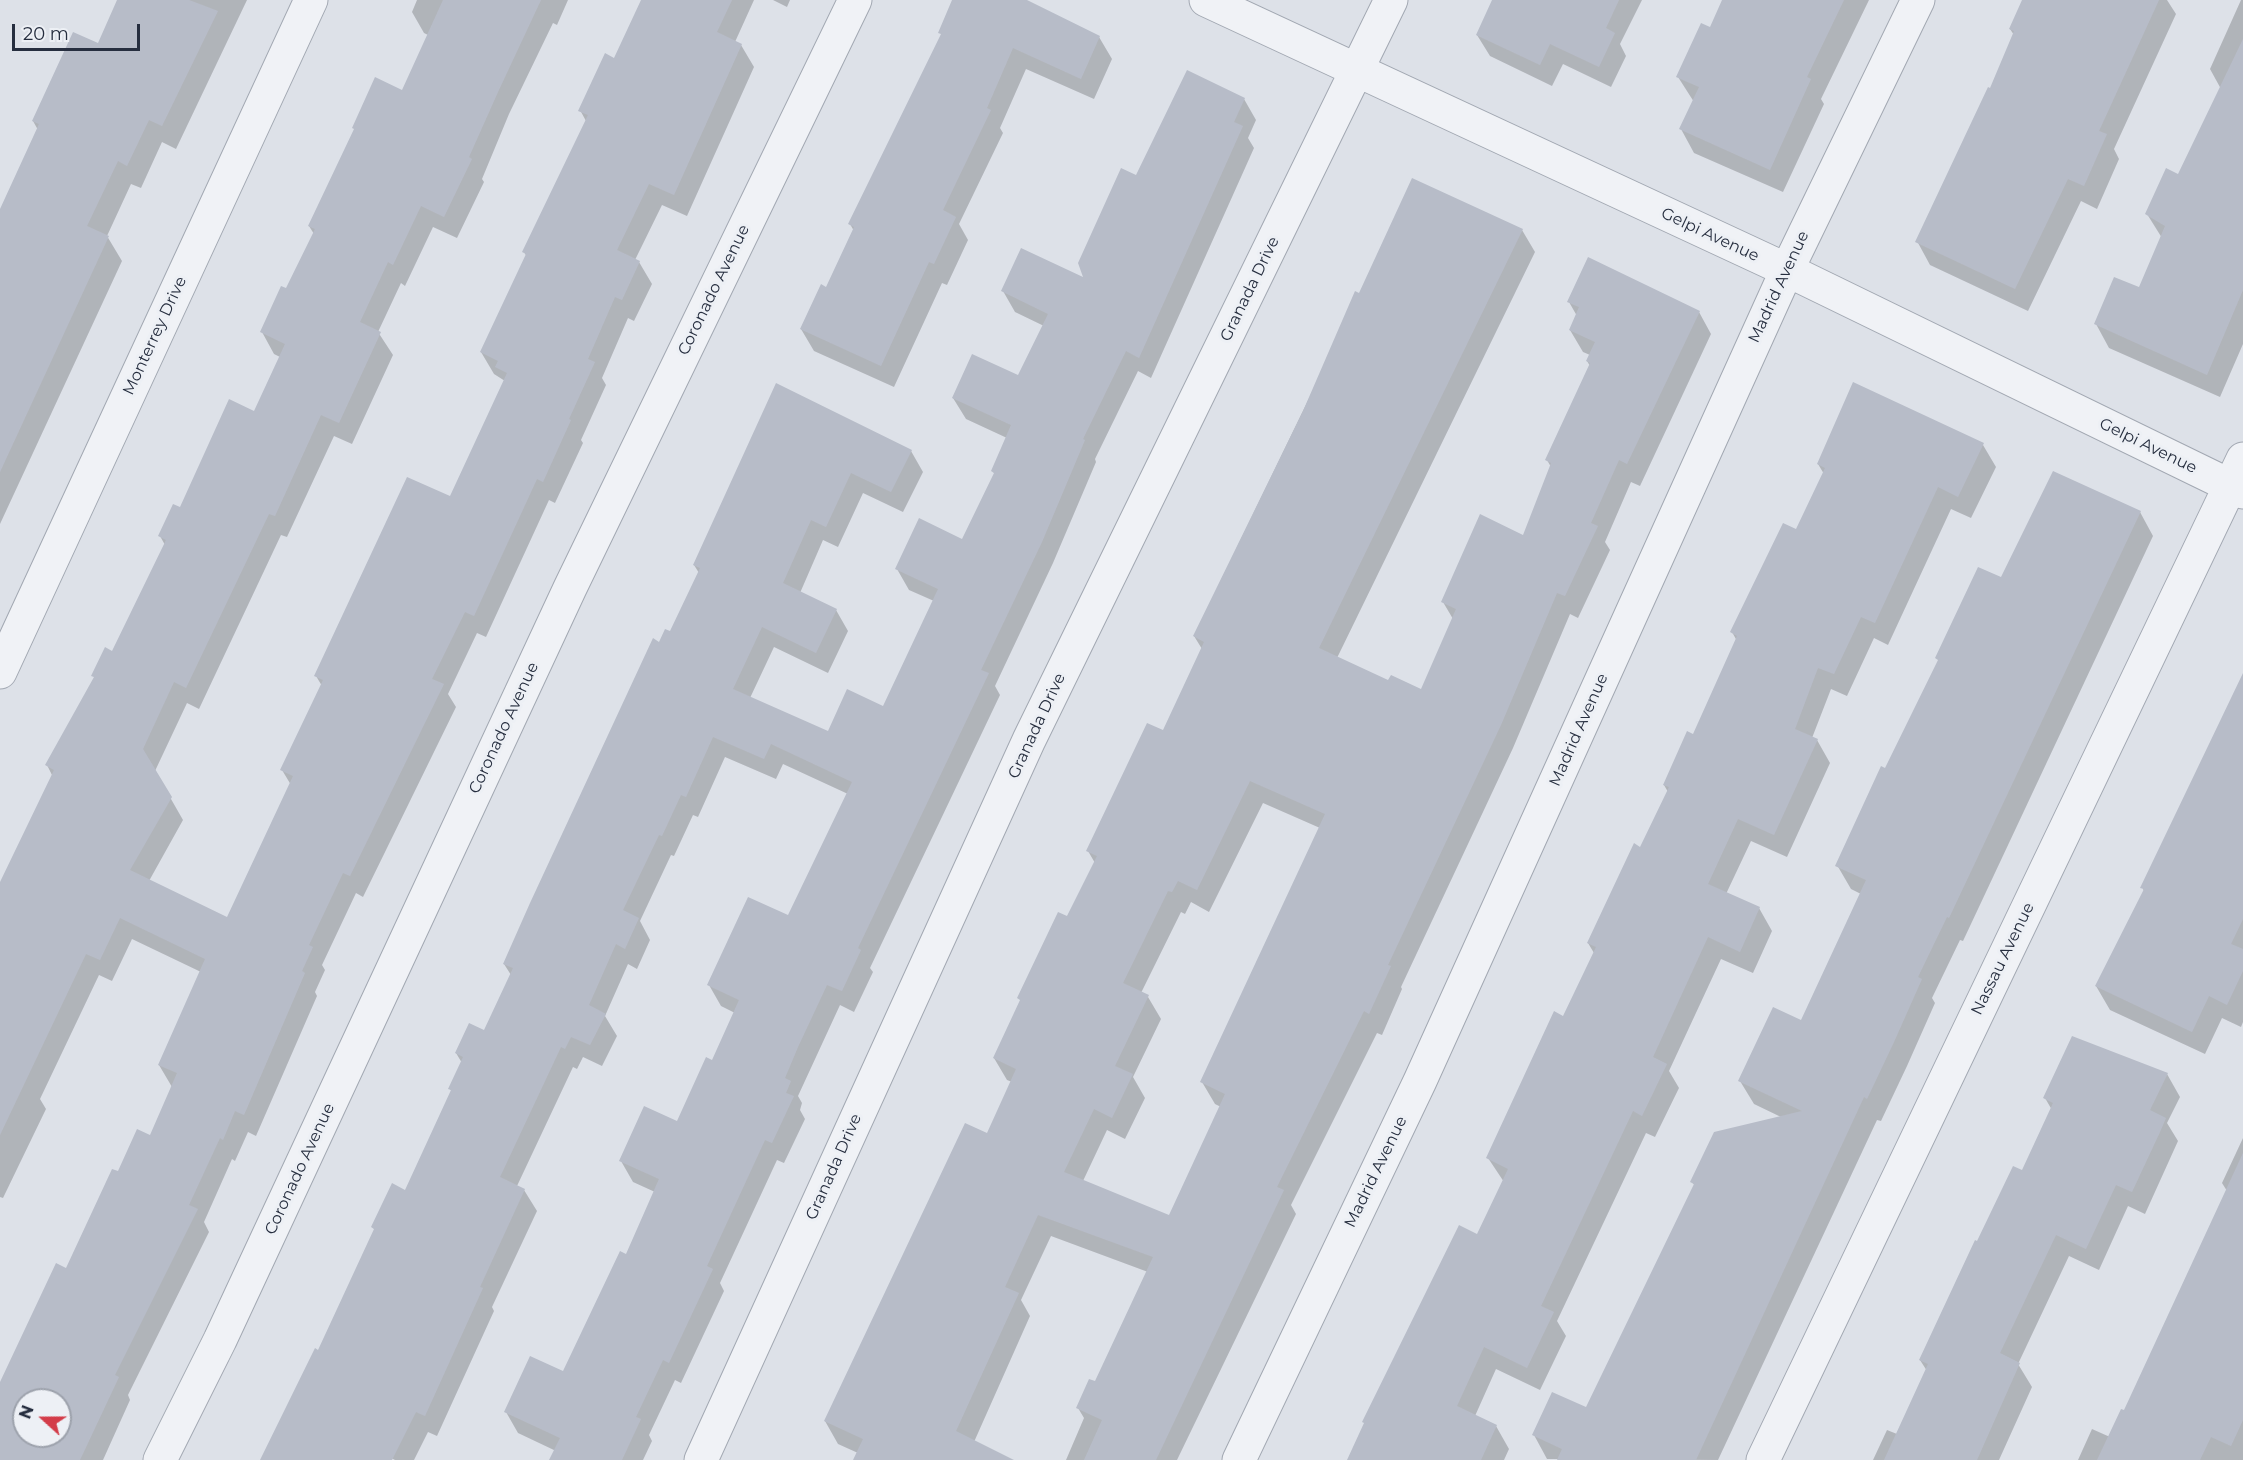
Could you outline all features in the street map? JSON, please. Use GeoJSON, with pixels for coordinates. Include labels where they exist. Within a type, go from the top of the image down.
{"type":"FeatureCollection","features":[{"type":"Feature","properties":{"kind":"street","name":"Monterrey Drive"},"geometry":{"type":"LineString","coordinates":[[0,672],[311,0]]}},
{"type":"Feature","properties":{"kind":"street","name":"Coronado Avenue"},"geometry":{"type":"LineString","coordinates":[[160,1460],[220,1340],[575,577],[855,0]]}},
{"type":"Feature","properties":{"kind":"street","name":"Gelpi Avenue"},"geometry":{"type":"LineString","coordinates":[[1206,0],[2239,479]]}},
{"type":"Feature","properties":{"kind":"street","name":"Granada Drive"},"geometry":{"type":"LineString","coordinates":[[701,1460],[1029,740],[1391,0]]}},
{"type":"Feature","properties":{"kind":"street","name":"Madrid Avenue"},"geometry":{"type":"LineString","coordinates":[[1239,1460],[1420,1081],[1786,270],[1918,0]]}},
{"type":"Feature","properties":{"kind":"street","name":"Nassau Avenue"},"geometry":{"type":"LineString","coordinates":[[1763,1460],[2239,479]]}},
{"type":"Feature","properties":{"kind":"building"},"geometry":{"type":"Polygon","coordinates":[[[117,0],[189,0],[218,11],[162,126],[149,120],[127,166],[118,161],[87,226],[109,236],[0,472],[0,209],[39,124],[32,121],[73,32],[98,43],[117,0]]]}},
{"type":"Feature","properties":{"kind":"building"},"geometry":{"type":"Polygon","coordinates":[[[443,0],[541,0],[469,157],[472,159],[444,217],[421,206],[393,265],[388,262],[360,322],[381,332],[339,423],[321,415],[275,516],[269,514],[186,688],[174,682],[143,749],[172,797],[130,870],[227,917],[293,776],[280,770],[323,680],[314,676],[407,477],[450,496],[507,373],[495,367],[498,361],[480,352],[526,254],[522,252],[588,115],[578,111],[605,53],[614,58],[641,0],[732,0],[717,32],[742,44],[674,195],[649,184],[617,250],[640,261],[622,300],[615,297],[588,359],[595,362],[569,419],[571,420],[543,482],[537,479],[474,616],[465,612],[432,679],[444,684],[350,876],[343,873],[309,945],[313,947],[302,971],[305,973],[244,1115],[235,1111],[223,1140],[220,1138],[189,1205],[198,1209],[115,1375],[119,1377],[80,1460],[0,1460],[0,1382],[56,1263],[66,1268],[112,1169],[118,1171],[137,1129],[150,1135],[177,1073],[158,1065],[205,959],[120,918],[100,960],[86,954],[0,1135],[0,882],[54,770],[45,765],[94,677],[91,676],[105,647],[112,651],[166,540],[158,536],[173,504],[180,507],[229,399],[254,411],[285,344],[260,332],[281,286],[286,288],[315,229],[308,226],[354,129],[352,128],[375,77],[402,90],[443,0]]]}},
{"type":"Feature","properties":{"kind":"building"},"geometry":{"type":"Polygon","coordinates":[[[952,0],[1027,0],[1100,36],[1081,79],[1013,48],[987,108],[991,110],[943,210],[956,217],[934,264],[929,262],[881,366],[800,329],[821,284],[826,287],[854,227],[848,224],[941,34],[938,33],[952,0]]]}},
{"type":"Feature","properties":{"kind":"building"},"geometry":{"type":"Polygon","coordinates":[[[1492,0],[1619,0],[1606,28],[1615,33],[1599,67],[1550,44],[1540,65],[1476,35],[1492,0]]]}},
{"type":"Feature","properties":{"kind":"building"},"geometry":{"type":"Polygon","coordinates":[[[1722,0],[1844,0],[1807,77],[1811,79],[1770,170],[1679,129],[1699,87],[1676,77],[1701,23],[1710,27],[1722,0]]]}},
{"type":"Feature","properties":{"kind":"building"},"geometry":{"type":"Polygon","coordinates":[[[2022,0],[2159,0],[2099,131],[2107,134],[2084,186],[2068,179],[2015,289],[1915,242],[1988,87],[1990,88],[2014,31],[2009,29],[2022,0]]]}},
{"type":"Feature","properties":{"kind":"building"},"geometry":{"type":"Polygon","coordinates":[[[2243,39],[2243,290],[2207,375],[2094,324],[2114,277],[2139,287],[2165,226],[2145,214],[2166,168],[2178,174],[2243,39]]]}},
{"type":"Feature","properties":{"kind":"building"},"geometry":{"type":"Polygon","coordinates":[[[1187,70],[1245,98],[1234,122],[1243,126],[1139,358],[1126,351],[1083,439],[1085,440],[1042,542],[981,670],[989,673],[858,948],[861,950],[842,991],[827,985],[798,1047],[785,1078],[791,1081],[786,1093],[794,1096],[772,1143],[765,1140],[707,1266],[713,1269],[669,1363],[663,1360],[636,1417],[641,1419],[622,1460],[549,1460],[560,1438],[504,1412],[530,1356],[563,1371],[620,1251],[626,1254],[659,1179],[619,1161],[644,1106],[677,1121],[706,1057],[712,1060],[739,1000],[707,985],[748,897],[788,915],[852,782],[771,744],[764,759],[713,737],[686,797],[681,795],[662,836],[659,835],[623,910],[639,918],[625,949],[616,944],[589,1005],[606,1014],[590,1045],[571,1037],[565,1049],[561,1047],[500,1177],[525,1189],[425,1416],[416,1412],[392,1460],[260,1460],[315,1348],[318,1350],[374,1229],[371,1227],[392,1183],[405,1190],[451,1090],[448,1089],[463,1057],[455,1053],[469,1023],[484,1030],[513,968],[503,964],[530,903],[653,638],[659,642],[665,629],[670,631],[700,568],[693,565],[776,383],[912,450],[891,492],[851,473],[826,527],[811,520],[783,583],[837,609],[816,653],[762,627],[733,689],[828,731],[847,689],[883,706],[938,589],[895,569],[919,518],[962,539],[994,473],[991,471],[1011,425],[952,398],[972,354],[1018,375],[1048,314],[1001,291],[1021,248],[1083,277],[1078,263],[1121,168],[1136,175],[1187,70]]]}},
{"type":"Feature","properties":{"kind":"building"},"geometry":{"type":"Polygon","coordinates":[[[1412,178],[1523,229],[1319,648],[1388,680],[1391,675],[1421,689],[1456,609],[1441,602],[1480,514],[1523,535],[1551,463],[1545,460],[1590,363],[1586,361],[1595,342],[1569,330],[1579,307],[1567,302],[1588,257],[1700,311],[1627,464],[1619,460],[1591,523],[1598,526],[1565,596],[1557,593],[1501,725],[1388,965],[1391,966],[1369,1014],[1364,1011],[1277,1187],[1284,1190],[1156,1460],[1084,1460],[1102,1420],[1076,1408],[1089,1379],[1095,1381],[1153,1257],[1038,1215],[1005,1287],[1019,1293],[956,1431],[1014,1460],[853,1460],[863,1439],[824,1421],[965,1123],[987,1133],[1016,1069],[993,1058],[1020,1000],[1017,998],[1058,912],[1067,916],[1097,856],[1086,851],[1147,723],[1163,730],[1204,642],[1193,636],[1303,411],[1355,291],[1359,293],[1412,178]],[[1250,781],[1197,890],[1178,881],[1172,892],[1168,891],[1123,983],[1149,995],[1115,1066],[1133,1074],[1112,1118],[1094,1109],[1064,1172],[1169,1215],[1225,1094],[1200,1082],[1325,814],[1250,781]]]}},
{"type":"Feature","properties":{"kind":"building"},"geometry":{"type":"Polygon","coordinates":[[[1853,382],[1984,443],[1958,497],[1938,487],[1875,623],[1861,617],[1834,674],[1818,668],[1795,729],[1818,739],[1774,835],[1738,819],[1708,884],[1760,907],[1740,952],[1708,937],[1653,1057],[1667,1064],[1642,1116],[1633,1111],[1541,1306],[1554,1312],[1527,1368],[1484,1347],[1457,1406],[1497,1425],[1481,1460],[1347,1460],[1364,1423],[1362,1422],[1459,1225],[1477,1234],[1508,1169],[1486,1158],[1554,1011],[1563,1016],[1596,947],[1587,943],[1634,843],[1640,847],[1669,787],[1663,785],[1687,731],[1693,734],[1737,636],[1730,632],[1783,523],[1796,529],[1825,468],[1817,464],[1853,382]]]}},
{"type":"Feature","properties":{"kind":"building"},"geometry":{"type":"Polygon","coordinates":[[[2053,471],[2141,511],[1949,918],[1947,917],[1918,977],[1922,979],[1894,1042],[1867,1099],[1864,1097],[1696,1460],[1557,1460],[1562,1449],[1532,1435],[1552,1392],[1586,1407],[1694,1184],[1690,1182],[1714,1132],[1802,1111],[1738,1081],[1773,1007],[1801,1020],[1866,880],[1835,866],[1881,766],[1885,768],[1938,660],[1935,658],[1978,567],[2001,577],[2053,471]]]}},
{"type":"Feature","properties":{"kind":"building"},"geometry":{"type":"Polygon","coordinates":[[[2243,673],[2243,919],[2231,944],[2243,949],[2243,971],[2227,1005],[2209,996],[2192,1032],[2095,986],[2144,889],[2140,888],[2243,673]]]}},
{"type":"Feature","properties":{"kind":"building"},"geometry":{"type":"Polygon","coordinates":[[[2072,1036],[2168,1073],[2150,1110],[2166,1118],[2160,1132],[2132,1192],[2116,1185],[2086,1249],[2056,1235],[2000,1353],[2020,1363],[1977,1460],[1884,1460],[1928,1364],[1919,1360],[1975,1240],[1977,1241],[2013,1166],[2022,1170],[2053,1103],[2043,1098],[2072,1036]]]}},
{"type":"Feature","properties":{"kind":"building"},"geometry":{"type":"Polygon","coordinates":[[[2243,1153],[2243,1420],[2231,1446],[2211,1437],[2200,1460],[2097,1460],[2121,1409],[2124,1410],[2243,1153]]]}}]}
